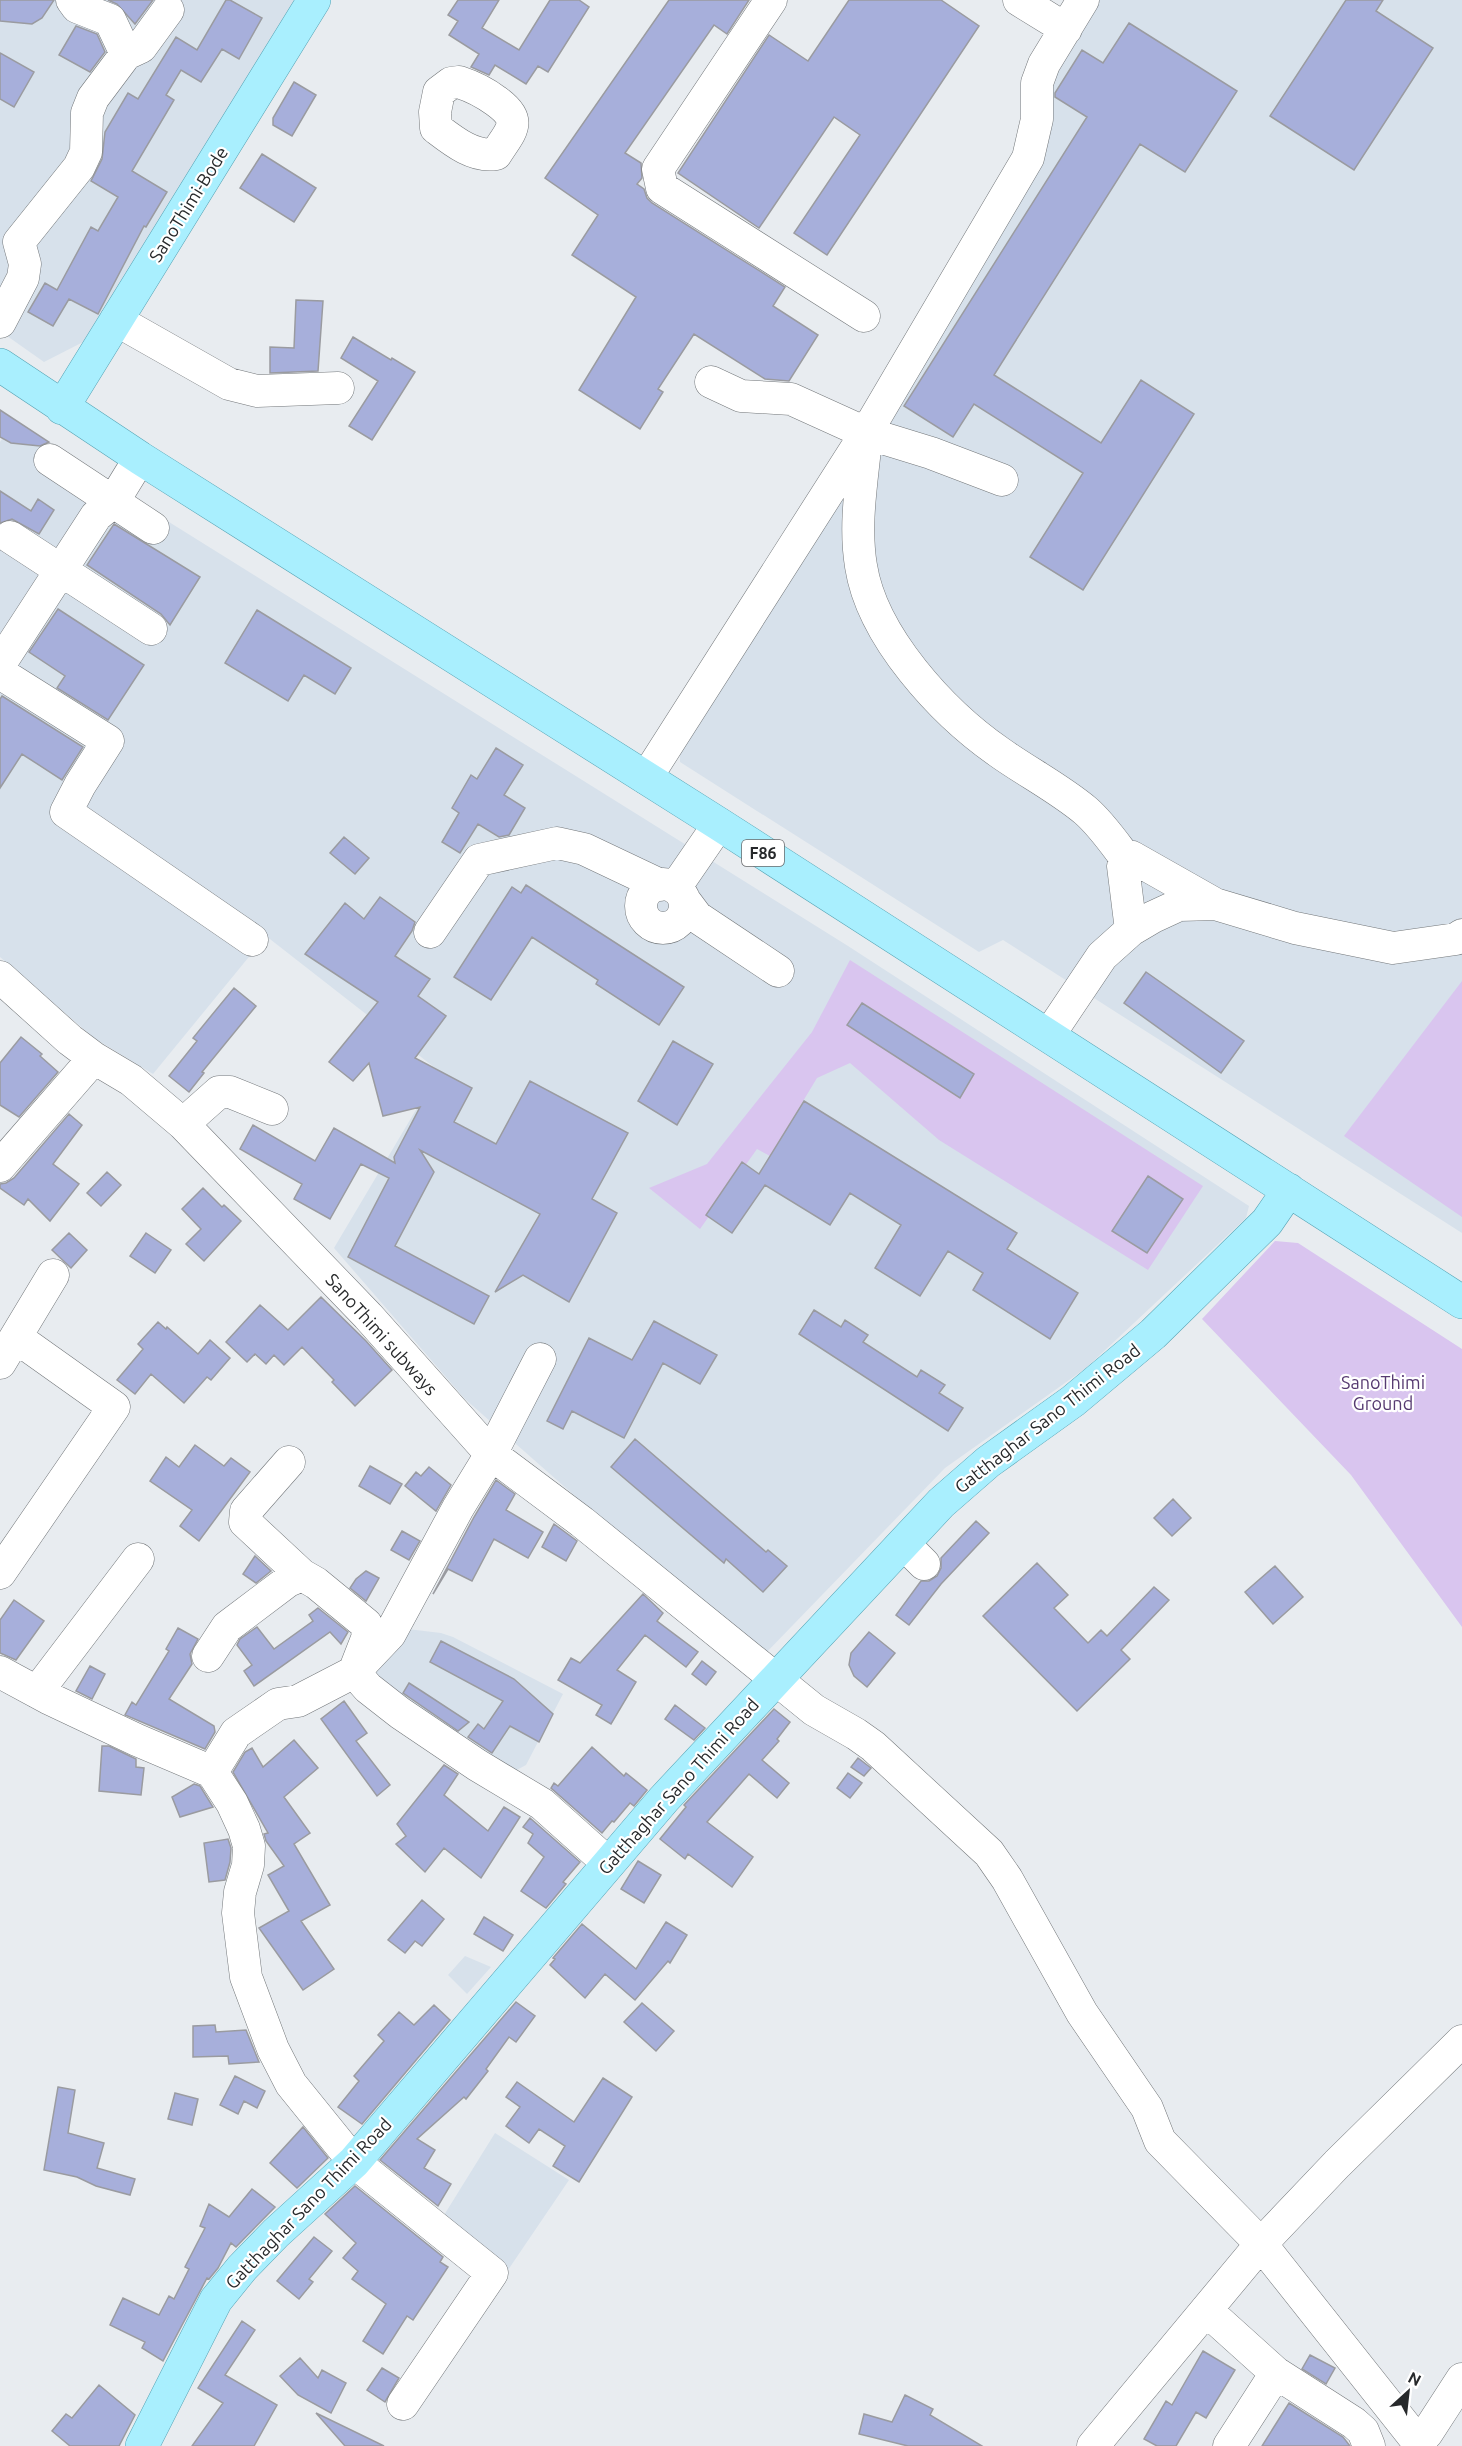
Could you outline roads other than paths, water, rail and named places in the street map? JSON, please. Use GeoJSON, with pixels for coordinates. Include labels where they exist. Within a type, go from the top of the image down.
{"type":"FeatureCollection","features":[{"type":"Feature","properties":{"kind":"main road","name":"SanoThimi-Bode"},"geometry":{"type":"LineString","coordinates":[[62,408],[314,0]]}},
{"type":"Feature","properties":{"kind":"main road","name":"F86"},"geometry":{"type":"LineString","coordinates":[[0,365],[140,458],[719,824],[1462,1302]]}},
{"type":"Feature","properties":{"kind":"main road","name":"Gatthaghar Sano Thimi Road"},"geometry":{"type":"LineString","coordinates":[[142,2446],[216,2300],[276,2233],[354,2162],[608,1863],[776,1678],[914,1554],[941,1503],[987,1462],[1073,1401],[1153,1334],[1268,1222],[1288,1190]]}},
{"type":"Feature","properties":{"kind":"street"},"geometry":{"type":"LineString","coordinates":[[771,0],[658,169],[662,188],[864,316]]}},
{"type":"Feature","properties":{"kind":"street"},"geometry":{"type":"LineString","coordinates":[[1019,0],[1066,29]]}},
{"type":"Feature","properties":{"kind":"street"},"geometry":{"type":"LineString","coordinates":[[646,778],[866,433],[1028,158],[1037,119],[1037,82],[1044,64],[1083,0]]}},
{"type":"Feature","properties":{"kind":"street"},"geometry":{"type":"LineString","coordinates":[[77,2],[110,20],[126,54]]}},
{"type":"Feature","properties":{"kind":"street"},"geometry":{"type":"LineString","coordinates":[[0,322],[23,278],[25,264],[19,242],[79,167],[86,152],[87,113],[93,98],[126,54],[141,47],[168,10]]}},
{"type":"Feature","properties":{"kind":"street"},"geometry":{"type":"LineString","coordinates":[[116,320],[229,384],[257,391],[338,388]]}},
{"type":"Feature","properties":{"kind":"street"},"geometry":{"type":"LineString","coordinates":[[711,382],[741,396],[791,399],[866,433],[931,453],[1002,480]]}},
{"type":"Feature","properties":{"kind":"street"},"geometry":{"type":"LineString","coordinates":[[866,433],[858,523],[861,567],[873,604],[891,639],[917,675],[951,715],[997,751],[1086,811],[1127,860]]}},
{"type":"Feature","properties":{"kind":"street"},"geometry":{"type":"LineString","coordinates":[[0,664],[96,516],[113,502],[140,458]]}},
{"type":"Feature","properties":{"kind":"street"},"geometry":{"type":"LineString","coordinates":[[50,460],[153,528]]}},
{"type":"Feature","properties":{"kind":"street"},"geometry":{"type":"LineString","coordinates":[[10,537],[151,629]]}},
{"type":"Feature","properties":{"kind":"street"},"geometry":{"type":"LineString","coordinates":[[0,673],[108,741],[66,812],[252,940]]}},
{"type":"Feature","properties":{"kind":"street"},"geometry":{"type":"LineString","coordinates":[[673,891],[719,824]]}},
{"type":"Feature","properties":{"kind":"street"},"geometry":{"type":"LineString","coordinates":[[430,932],[479,860],[556,843],[584,849],[673,891],[697,917],[778,971]]}},
{"type":"Feature","properties":{"kind":"street"},"geometry":{"type":"LineString","coordinates":[[1131,930],[1123,866],[1132,857],[1215,904],[1295,928],[1393,948],[1456,939],[1462,935]]}},
{"type":"Feature","properties":{"kind":"street"},"geometry":{"type":"LineString","coordinates":[[1049,1035],[1102,956],[1131,930],[1179,905],[1215,904]]}},
{"type":"Feature","properties":{"kind":"street","name":"SanoThimi subways"},"geometry":{"type":"LineString","coordinates":[[0,977],[94,1058],[131,1080],[183,1124],[368,1316],[491,1454],[582,1522],[814,1710],[873,1746],[989,1853],[1007,1879],[1082,2013],[1146,2108],[1160,2141],[1261,2244],[1419,2444]]}},
{"type":"Feature","properties":{"kind":"street"},"geometry":{"type":"LineString","coordinates":[[0,1166],[94,1058]]}},
{"type":"Feature","properties":{"kind":"street"},"geometry":{"type":"LineString","coordinates":[[183,1124],[219,1092],[230,1092],[272,1109]]}},
{"type":"Feature","properties":{"kind":"street"},"geometry":{"type":"LineString","coordinates":[[0,1573],[10,1538],[114,1407],[8,1350],[53,1275]]}},
{"type":"Feature","properties":{"kind":"street"},"geometry":{"type":"LineString","coordinates":[[212,1772],[236,1733],[278,1704],[298,1701],[354,1672],[390,1634],[458,1508],[491,1454],[540,1359]]}},
{"type":"Feature","properties":{"kind":"street"},"geometry":{"type":"LineString","coordinates":[[289,1462],[246,1511],[245,1522],[302,1575],[316,1583],[366,1624],[368,1636],[354,1672]]}},
{"type":"Feature","properties":{"kind":"street"},"geometry":{"type":"LineString","coordinates":[[37,1692],[138,1559]]}},
{"type":"Feature","properties":{"kind":"street"},"geometry":{"type":"LineString","coordinates":[[208,1656],[227,1627],[288,1581],[302,1575]]}},
{"type":"Feature","properties":{"kind":"street"},"geometry":{"type":"LineString","coordinates":[[0,1672],[137,1740],[212,1772],[232,1803],[249,1846],[248,1865],[240,1892],[238,1913],[246,1977],[273,2049],[291,2084],[354,2162],[492,2273],[403,2404]]}},
{"type":"Feature","properties":{"kind":"street"},"geometry":{"type":"LineString","coordinates":[[354,1672],[368,1688],[400,1713],[477,1765],[542,1804],[608,1863]]}},
{"type":"Feature","properties":{"kind":"street"},"geometry":{"type":"LineString","coordinates":[[1093,2446],[1261,2244],[1337,2164],[1462,2041]]}},
{"type":"Feature","properties":{"kind":"street"},"geometry":{"type":"LineString","coordinates":[[1206,2310],[1276,2373],[1354,2423],[1363,2431],[1369,2446]]}},
{"type":"Feature","properties":{"kind":"street"},"geometry":{"type":"LineString","coordinates":[[1229,2446],[1276,2373]]}},
{"type":"Feature","properties":{"kind":"street"},"geometry":{"type":"LineString","coordinates":[[1419,2444],[1462,2379]]}},
{"type":"Feature","properties":{"kind":"park label","name":"SanoThimi Ground"},"geometry":{"type":"Point","coordinates":[1383,1392]}}]}
